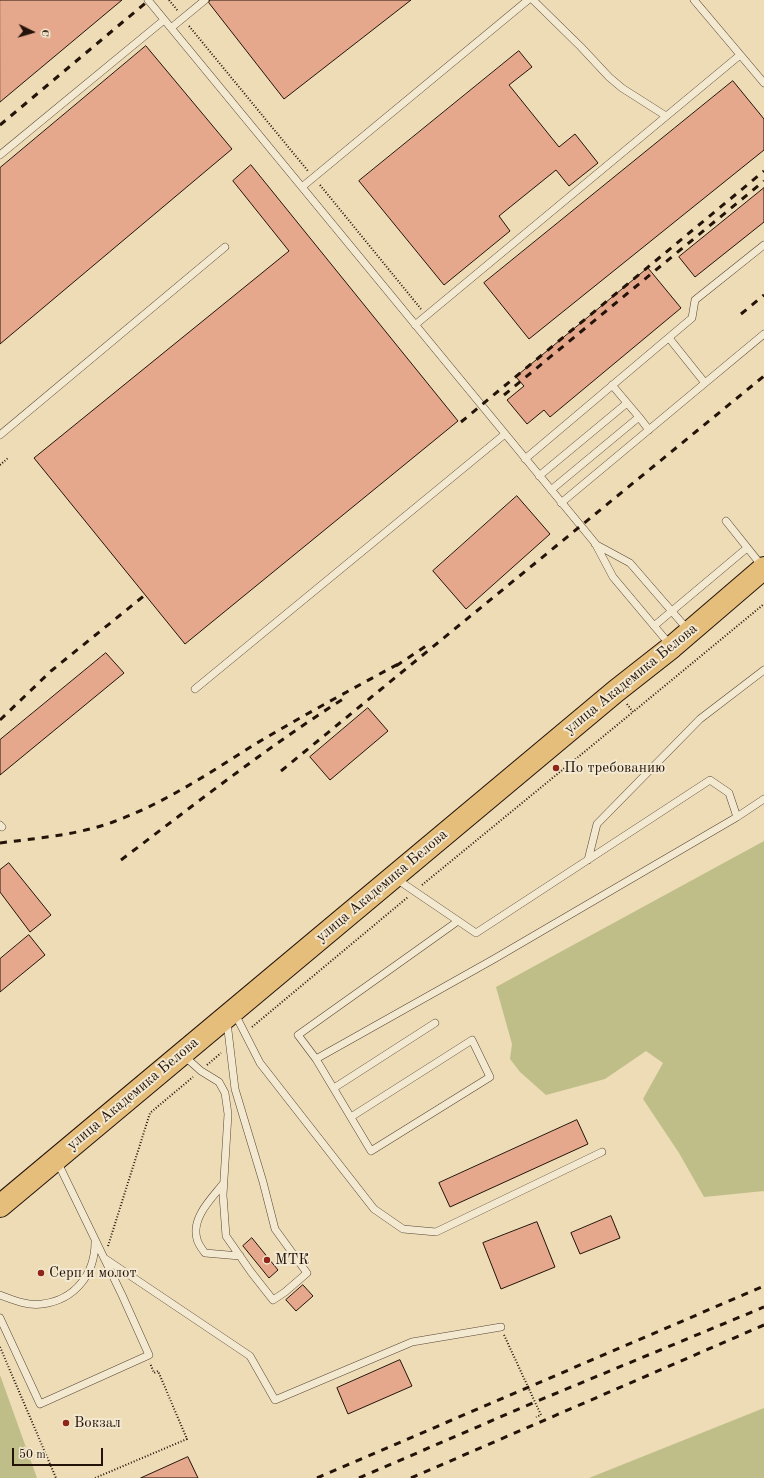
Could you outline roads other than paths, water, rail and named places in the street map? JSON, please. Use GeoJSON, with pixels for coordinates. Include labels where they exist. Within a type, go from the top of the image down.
{"type":"FeatureCollection","features":[{"type":"Feature","properties":{"kind":"main road","name":"улица Академика Белова"},"geometry":{"type":"LineString","coordinates":[[0,1206],[616,690],[690,632],[764,568]]}},
{"type":"Feature","properties":{"kind":"lane"},"geometry":{"type":"LineString","coordinates":[[148,0],[562,503],[595,544],[613,577],[672,647]]}},
{"type":"Feature","properties":{"kind":"lane"},"geometry":{"type":"LineString","coordinates":[[171,28],[205,0]]}},
{"type":"Feature","properties":{"kind":"lane"},"geometry":{"type":"LineString","coordinates":[[302,187],[528,0]]}},
{"type":"Feature","properties":{"kind":"lane"},"geometry":{"type":"LineString","coordinates":[[533,0],[609,77],[622,88],[666,116]]}},
{"type":"Feature","properties":{"kind":"lane"},"geometry":{"type":"LineString","coordinates":[[694,0],[764,83]]}},
{"type":"Feature","properties":{"kind":"lane"},"geometry":{"type":"LineString","coordinates":[[0,155],[164,20]]}},
{"type":"Feature","properties":{"kind":"lane"},"geometry":{"type":"LineString","coordinates":[[415,325],[740,54]]}},
{"type":"Feature","properties":{"kind":"lane"},"geometry":{"type":"LineString","coordinates":[[525,459],[692,318],[695,300],[764,245]]}},
{"type":"Feature","properties":{"kind":"lane"},"geometry":{"type":"LineString","coordinates":[[0,435],[224,247]]}},
{"type":"Feature","properties":{"kind":"lane"},"geometry":{"type":"LineString","coordinates":[[562,503],[764,334]]}},
{"type":"Feature","properties":{"kind":"lane"},"geometry":{"type":"LineString","coordinates":[[669,338],[705,382]]}},
{"type":"Feature","properties":{"kind":"lane"},"geometry":{"type":"LineString","coordinates":[[612,386],[649,430]]}},
{"type":"Feature","properties":{"kind":"lane"},"geometry":{"type":"LineString","coordinates":[[539,476],[627,403]]}},
{"type":"Feature","properties":{"kind":"lane"},"geometry":{"type":"LineString","coordinates":[[551,490],[638,417]]}},
{"type":"Feature","properties":{"kind":"lane"},"geometry":{"type":"LineString","coordinates":[[195,689],[505,434]]}},
{"type":"Feature","properties":{"kind":"lane"},"geometry":{"type":"LineString","coordinates":[[726,521],[764,568]]}},
{"type":"Feature","properties":{"kind":"lane"},"geometry":{"type":"LineString","coordinates":[[595,544],[630,563],[690,632]]}},
{"type":"Feature","properties":{"kind":"lane"},"geometry":{"type":"LineString","coordinates":[[654,626],[747,548]]}},
{"type":"Feature","properties":{"kind":"lane"},"geometry":{"type":"LineString","coordinates":[[588,860],[597,824],[700,719],[764,670]]}},
{"type":"Feature","properties":{"kind":"lane"},"geometry":{"type":"LineString","coordinates":[[393,877],[476,933],[710,780],[729,793],[737,817]]}},
{"type":"Feature","properties":{"kind":"lane"},"geometry":{"type":"LineString","coordinates":[[316,1059],[494,959],[764,800]]}},
{"type":"Feature","properties":{"kind":"lane"},"geometry":{"type":"LineString","coordinates":[[351,1117],[472,1040],[490,1077],[372,1151],[351,1117],[334,1088],[316,1059],[298,1035],[458,921]]}},
{"type":"Feature","properties":{"kind":"lane"},"geometry":{"type":"LineString","coordinates":[[230,1013],[245,1033],[260,1063],[374,1210],[403,1230],[436,1232],[602,1152]]}},
{"type":"Feature","properties":{"kind":"lane"},"geometry":{"type":"LineString","coordinates":[[182,1054],[201,1070],[219,1082],[225,1093],[228,1114],[223,1184],[226,1236],[273,1300],[307,1273],[275,1229],[263,1182],[235,1089],[230,1046],[230,1013]]}},
{"type":"Feature","properties":{"kind":"lane"},"geometry":{"type":"LineString","coordinates":[[334,1088],[435,1022]]}},
{"type":"Feature","properties":{"kind":"lane"},"geometry":{"type":"LineString","coordinates":[[0,1318],[40,1404],[149,1355],[56,1159]]}},
{"type":"Feature","properties":{"kind":"lane"},"geometry":{"type":"LineString","coordinates":[[223,1184],[205,1207],[195,1225],[197,1240],[205,1253],[240,1256]]}},
{"type":"Feature","properties":{"kind":"lane"},"geometry":{"type":"LineString","coordinates":[[0,1295],[20,1303],[42,1304],[61,1298],[78,1288],[89,1273],[95,1254],[95,1239]]}},
{"type":"Feature","properties":{"kind":"lane"},"geometry":{"type":"LineString","coordinates":[[104,1258],[250,1356],[275,1400],[412,1342],[501,1327]]}},
{"type":"Feature","properties":{"kind":"railway"},"geometry":{"type":"LineString","coordinates":[[0,125],[149,0]]}},
{"type":"Feature","properties":{"kind":"railway"},"geometry":{"type":"LineString","coordinates":[[461,422],[764,171]]}},
{"type":"Feature","properties":{"kind":"railway"},"geometry":{"type":"LineString","coordinates":[[504,395],[764,181]]}},
{"type":"Feature","properties":{"kind":"railway"},"geometry":{"type":"LineString","coordinates":[[741,314],[764,295]]}},
{"type":"Feature","properties":{"kind":"railway"},"geometry":{"type":"LineString","coordinates":[[281,771],[764,376]]}},
{"type":"Feature","properties":{"kind":"railway"},"geometry":{"type":"LineString","coordinates":[[0,720],[51,671],[145,595]]}},
{"type":"Feature","properties":{"kind":"railway"},"geometry":{"type":"LineString","coordinates":[[396,666],[426,646]]}},
{"type":"Feature","properties":{"kind":"railway"},"geometry":{"type":"LineString","coordinates":[[0,843],[57,836],[86,830],[113,822],[151,806],[328,702],[400,663]]}},
{"type":"Feature","properties":{"kind":"railway"},"geometry":{"type":"LineString","coordinates":[[121,860],[258,757],[343,699]]}},
{"type":"Feature","properties":{"kind":"railway"},"geometry":{"type":"LineString","coordinates":[[317,1478],[764,1286]]}},
{"type":"Feature","properties":{"kind":"railway"},"geometry":{"type":"LineString","coordinates":[[359,1478],[535,1402],[764,1307]]}},
{"type":"Feature","properties":{"kind":"railway"},"geometry":{"type":"LineString","coordinates":[[411,1478],[764,1325]]}},
{"type":"Feature","properties":{"kind":"place","name":"По требованию"},"geometry":{"type":"Point","coordinates":[556,768]}},
{"type":"Feature","properties":{"kind":"place","name":"МТК"},"geometry":{"type":"Point","coordinates":[267,1260]}},
{"type":"Feature","properties":{"kind":"place","name":"Серп и молот"},"geometry":{"type":"Point","coordinates":[41,1273]}},
{"type":"Feature","properties":{"kind":"place","name":"Вокзал"},"geometry":{"type":"Point","coordinates":[66,1423]}}]}
